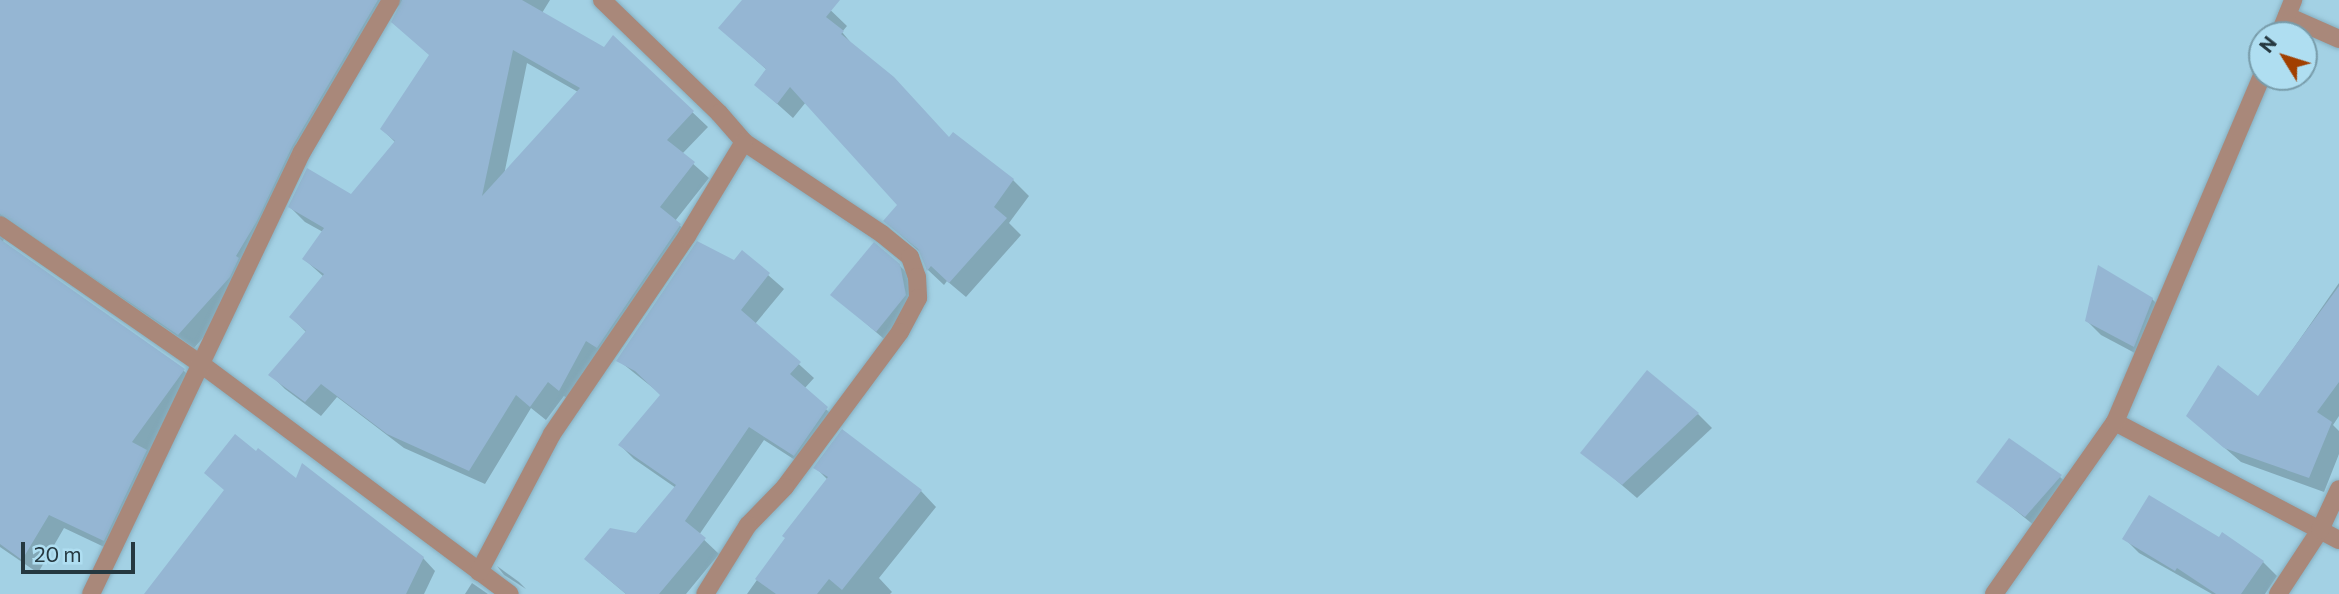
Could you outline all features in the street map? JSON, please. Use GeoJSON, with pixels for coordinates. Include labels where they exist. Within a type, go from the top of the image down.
{"type":"FeatureCollection","features":[{"type":"Feature","properties":{"kind":"street"},"geometry":{"type":"LineString","coordinates":[[91,594],[302,152],[391,0]]}},
{"type":"Feature","properties":{"kind":"street"},"geometry":{"type":"LineString","coordinates":[[602,0],[719,113],[744,142],[882,234],[910,257],[917,277],[918,298],[900,332],[785,487],[748,525],[705,594]]}},
{"type":"Feature","properties":{"kind":"street"},"geometry":{"type":"LineString","coordinates":[[2290,8],[2339,39]]}},
{"type":"Feature","properties":{"kind":"street"},"geometry":{"type":"LineString","coordinates":[[1994,594],[2115,422],[2255,91]]}},
{"type":"Feature","properties":{"kind":"street"},"geometry":{"type":"LineString","coordinates":[[479,572],[552,434],[687,236],[744,142]]}},
{"type":"Feature","properties":{"kind":"street"},"geometry":{"type":"LineString","coordinates":[[0,225],[201,364],[510,594]]}},
{"type":"Feature","properties":{"kind":"street"},"geometry":{"type":"LineString","coordinates":[[2115,422],[2339,540]]}},
{"type":"Feature","properties":{"kind":"street"},"geometry":{"type":"LineString","coordinates":[[2278,594],[2320,530],[2339,489]]}},
{"type":"Feature","properties":{"kind":"building"},"geometry":{"type":"Polygon","coordinates":[[[0,0],[378,0],[292,147],[257,221],[236,256],[239,258],[230,277],[178,335],[0,214],[0,0]]]}},
{"type":"Feature","properties":{"kind":"building"},"geometry":{"type":"Polygon","coordinates":[[[402,0],[522,0],[604,47],[613,35],[694,111],[667,140],[695,162],[660,207],[681,224],[597,348],[586,341],[559,391],[548,382],[530,407],[516,395],[469,471],[387,434],[321,384],[305,402],[268,375],[306,331],[289,317],[324,274],[302,259],[324,228],[288,207],[307,168],[351,194],[395,141],[380,129],[429,55],[391,22],[402,0]],[[513,50],[482,196],[580,88],[513,50]]]}},
{"type":"Feature","properties":{"kind":"building"},"geometry":{"type":"Polygon","coordinates":[[[742,0],[840,0],[826,17],[844,31],[841,34],[894,77],[949,137],[953,132],[1014,179],[994,207],[1007,218],[949,283],[931,266],[927,271],[918,249],[883,221],[897,205],[790,87],[777,104],[754,85],[766,69],[718,28],[742,0]]]}},
{"type":"Feature","properties":{"kind":"building"},"geometry":{"type":"Polygon","coordinates":[[[0,239],[185,369],[132,442],[147,450],[104,541],[49,515],[22,560],[0,544],[0,239]]]}},
{"type":"Feature","properties":{"kind":"building"},"geometry":{"type":"Polygon","coordinates":[[[697,241],[734,260],[742,250],[770,273],[741,310],[801,362],[790,374],[828,407],[794,456],[749,427],[685,521],[706,538],[659,594],[626,594],[584,559],[610,528],[636,533],[676,485],[618,445],[660,395],[635,371],[616,361],[697,241]]]}},
{"type":"Feature","properties":{"kind":"building"},"geometry":{"type":"Polygon","coordinates":[[[874,242],[900,264],[906,295],[876,332],[830,295],[874,242]]]}},
{"type":"Feature","properties":{"kind":"building"},"geometry":{"type":"Polygon","coordinates":[[[2098,265],[2153,298],[2134,347],[2085,321],[2098,265]]]}},
{"type":"Feature","properties":{"kind":"building"},"geometry":{"type":"Polygon","coordinates":[[[2339,286],[2339,382],[2317,412],[2332,422],[2309,478],[2224,448],[2186,416],[2218,365],[2258,396],[2339,286]]]}},
{"type":"Feature","properties":{"kind":"building"},"geometry":{"type":"Polygon","coordinates":[[[1647,370],[1699,413],[1622,485],[1580,453],[1647,370]]]}},
{"type":"Feature","properties":{"kind":"building"},"geometry":{"type":"Polygon","coordinates":[[[842,429],[922,490],[842,590],[829,579],[817,594],[776,594],[755,579],[785,538],[782,536],[828,477],[813,468],[842,429]]]}},
{"type":"Feature","properties":{"kind":"building"},"geometry":{"type":"Polygon","coordinates":[[[235,434],[256,451],[258,448],[296,478],[302,463],[424,557],[406,594],[144,594],[224,490],[204,473],[235,434]]]}},
{"type":"Feature","properties":{"kind":"building"},"geometry":{"type":"Polygon","coordinates":[[[2009,438],[2062,475],[2025,517],[1976,482],[2009,438]]]}},
{"type":"Feature","properties":{"kind":"building"},"geometry":{"type":"Polygon","coordinates":[[[2149,495],[2219,537],[2222,532],[2264,561],[2241,594],[2216,594],[2177,568],[2175,571],[2122,539],[2149,495]]]}}]}
